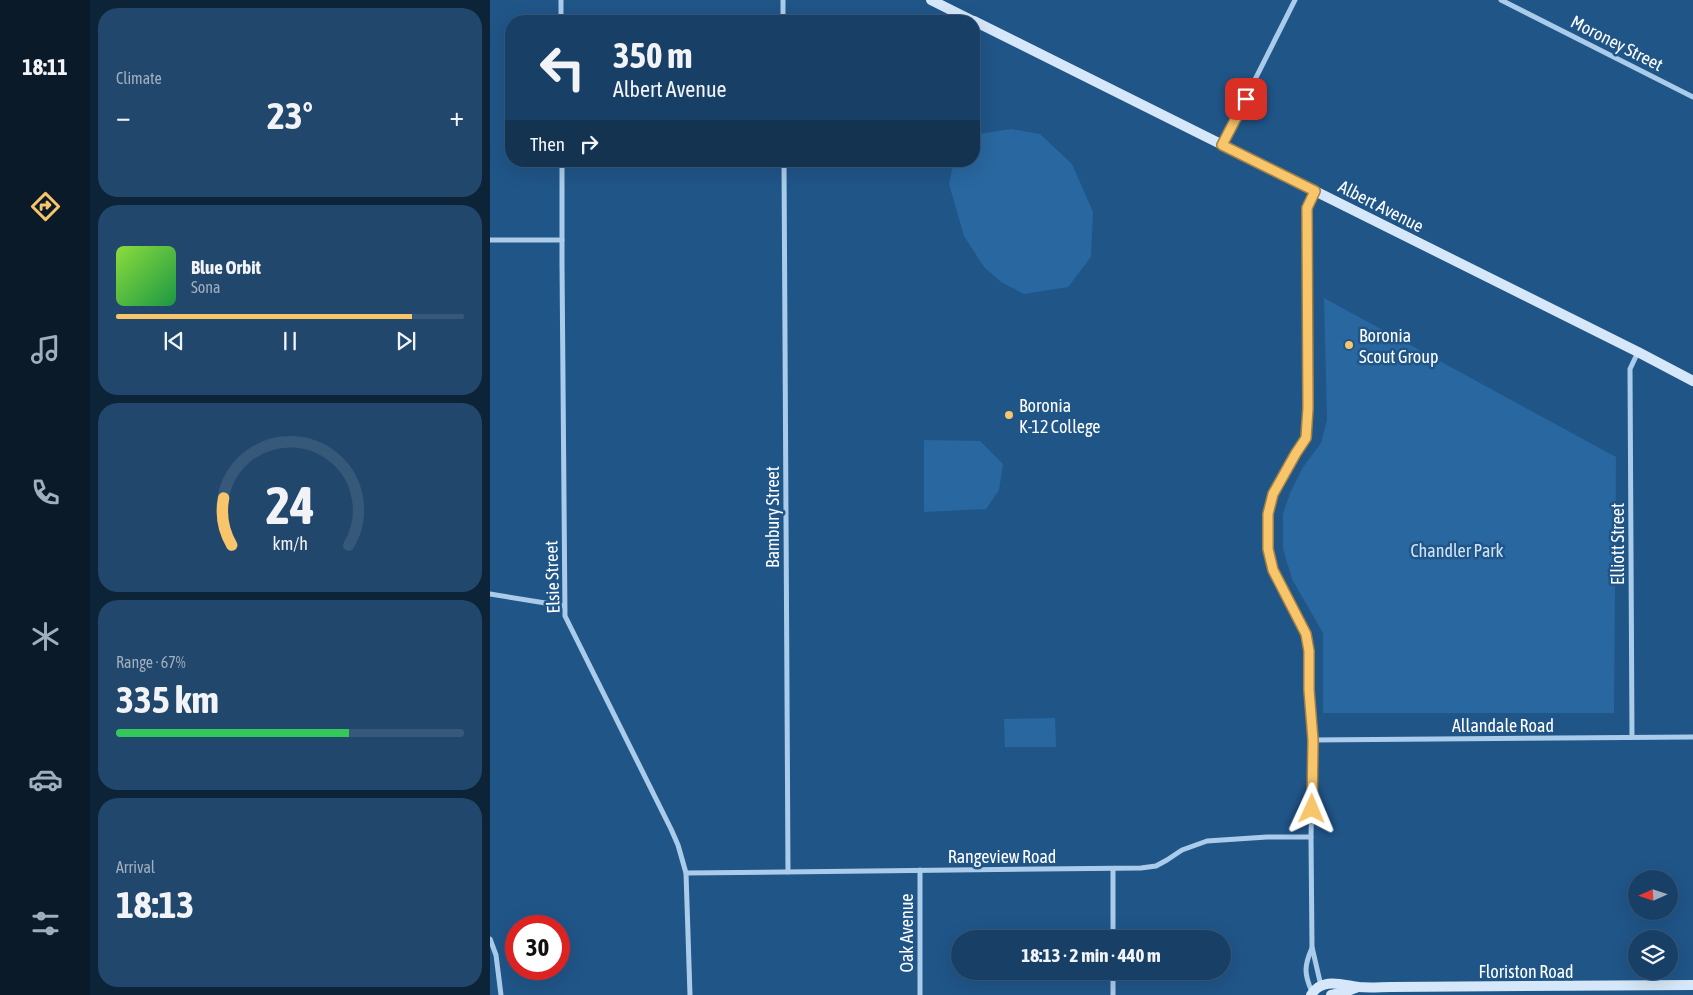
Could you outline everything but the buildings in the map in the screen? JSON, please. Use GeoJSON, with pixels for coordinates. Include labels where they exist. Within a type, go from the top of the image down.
{"type":"FeatureCollection","features":[{"type":"Feature","properties":{"kind":"main road","name":"Albert Avenue"},"geometry":{"type":"LineString","coordinates":[[931,0],[962,15]]}},
{"type":"Feature","properties":{"kind":"main road","name":"Albert Avenue"},"geometry":{"type":"LineString","coordinates":[[980,24],[1693,381]]}},
{"type":"Feature","properties":{"kind":"main road","name":"Floriston Road"},"geometry":{"type":"LineString","coordinates":[[1317,993],[1344,983],[1358,987],[1693,985]]}},
{"type":"Feature","properties":{"kind":"main road","name":"Floriston Road"},"geometry":{"type":"LineString","coordinates":[[1331,995],[1358,987]]}},
{"type":"Feature","properties":{"kind":"street"},"geometry":{"type":"LineString","coordinates":[[561,0],[561,15]]}},
{"type":"Feature","properties":{"kind":"street"},"geometry":{"type":"LineString","coordinates":[[783,0],[783,15]]}},
{"type":"Feature","properties":{"kind":"street"},"geometry":{"type":"LineString","coordinates":[[1222,145],[1295,0]]}},
{"type":"Feature","properties":{"kind":"street","name":"Moroney Street"},"geometry":{"type":"LineString","coordinates":[[1501,0],[1693,97]]}},
{"type":"Feature","properties":{"kind":"street","name":"Elsie Street"},"geometry":{"type":"LineString","coordinates":[[562,167],[565,616],[678,845],[686,873],[690,995]]}},
{"type":"Feature","properties":{"kind":"street","name":"Bambury Street"},"geometry":{"type":"LineString","coordinates":[[784,167],[788,872]]}},
{"type":"Feature","properties":{"kind":"street"},"geometry":{"type":"LineString","coordinates":[[1315,191],[1307,208],[1308,408],[1306,438],[1273,494],[1268,514],[1268,549],[1273,570],[1306,634],[1309,651],[1309,690],[1313,740],[1311,837],[1312,947],[1317,993]]}},
{"type":"Feature","properties":{"kind":"street"},"geometry":{"type":"LineString","coordinates":[[490,240],[562,240]]}},
{"type":"Feature","properties":{"kind":"street","name":"Elliott Street"},"geometry":{"type":"LineString","coordinates":[[1632,737],[1630,369],[1638,352]]}},
{"type":"Feature","properties":{"kind":"street"},"geometry":{"type":"LineString","coordinates":[[490,594],[564,606]]}},
{"type":"Feature","properties":{"kind":"street","name":"Allandale Road"},"geometry":{"type":"LineString","coordinates":[[1313,740],[1693,737]]}},
{"type":"Feature","properties":{"kind":"street","name":"Rangeview Road"},"geometry":{"type":"LineString","coordinates":[[686,873],[1113,869],[1156,866],[1182,850],[1208,841],[1267,837],[1311,837]]}},
{"type":"Feature","properties":{"kind":"street"},"geometry":{"type":"LineString","coordinates":[[1113,869],[1113,930]]}},
{"type":"Feature","properties":{"kind":"street","name":"Oak Avenue"},"geometry":{"type":"LineString","coordinates":[[920,870],[920,995]]}},
{"type":"Feature","properties":{"kind":"street"},"geometry":{"type":"LineString","coordinates":[[490,939],[496,955],[501,995]]}},
{"type":"Feature","properties":{"kind":"street"},"geometry":{"type":"LineString","coordinates":[[1312,947],[1306,962],[1306,972],[1308,982],[1317,993]]}},
{"type":"Feature","properties":{"kind":"street"},"geometry":{"type":"LineString","coordinates":[[1113,980],[1114,995]]}},
{"type":"Feature","properties":{"kind":"green space"},"geometry":{"type":"Polygon","coordinates":[[[1011,129],[1040,134],[1072,164],[1093,212],[1091,257],[1068,287],[1024,294],[1001,282],[984,267],[964,236],[949,184],[953,167],[980,167],[980,134],[1011,129]]]}},
{"type":"Feature","properties":{"kind":"green space","name":"Chandler Park"},"geometry":{"type":"Polygon","coordinates":[[[1324,298],[1616,457],[1614,713],[1323,713],[1323,633],[1292,579],[1283,549],[1283,514],[1290,493],[1303,467],[1321,443],[1327,420],[1324,298]]]}},
{"type":"Feature","properties":{"kind":"green space"},"geometry":{"type":"Polygon","coordinates":[[[924,440],[980,441],[1003,464],[999,490],[986,509],[924,512],[924,440]]]}},
{"type":"Feature","properties":{"kind":"green space"},"geometry":{"type":"Polygon","coordinates":[[[1055,718],[1056,747],[1005,747],[1004,719],[1055,718]]]}},
{"type":"Feature","properties":{"kind":"place","name":"Boronia Scout Group"},"geometry":{"type":"Point","coordinates":[1349,345]}},
{"type":"Feature","properties":{"kind":"place","name":"Boronia K-12 College"},"geometry":{"type":"Point","coordinates":[1009,415]}},
{"type":"Feature","properties":{"kind":"route"},"geometry":{"type":"LineString","coordinates":[[1246,99],[1222,145],[1315,191],[1307,208],[1308,408],[1306,438],[1273,494],[1268,514],[1268,549],[1273,570],[1306,634],[1309,651],[1309,690],[1313,740],[1312,809]]}}]}
